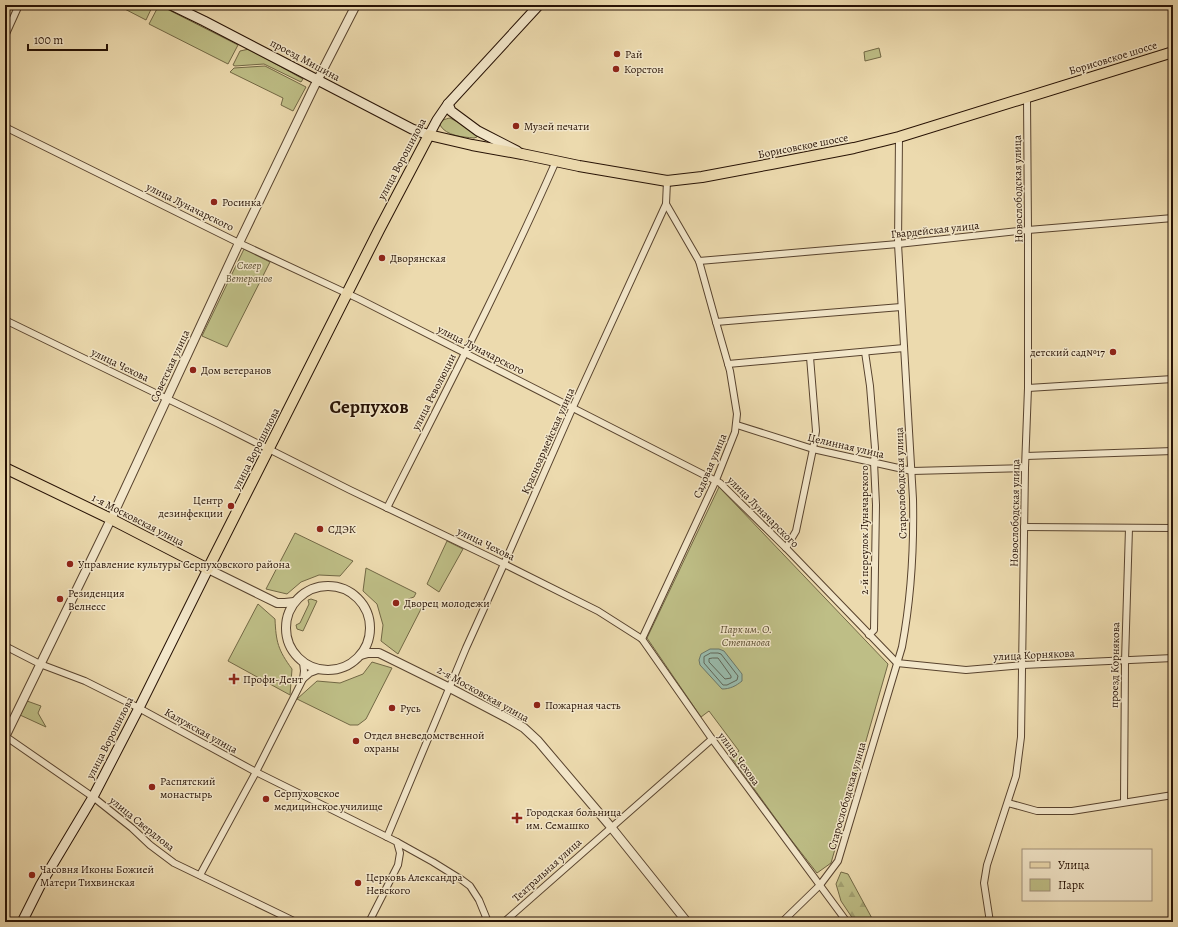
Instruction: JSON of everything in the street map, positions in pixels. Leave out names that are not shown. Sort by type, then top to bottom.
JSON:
[{"type":"main road","name":"проезд Мишина","points":[[172,5],[412,129],[429,135]]},
{"type":"main road","name":"улица Ворошилова","points":[[22,922],[41,884],[93,797],[347,294],[437,120],[448,104],[539,5]]},
{"type":"main road","name":"Борисовское шоссе","points":[[429,135],[598,170],[666,181],[702,177],[854,148],[899,137],[1173,52]]},
{"type":"main road","points":[[448,104],[455,114],[478,131],[522,154]]},
{"type":"main road","points":[[472,145],[479,139],[480,136],[478,131]]},
{"type":"main road","name":"1-я Московская улица","points":[[5,468],[111,519],[208,569]]},
{"type":"street","points":[[5,36],[19,5]]},
{"type":"street","name":"Советская улица","points":[[5,736],[111,519],[239,243],[317,80],[356,5]]},
{"type":"street","name":"Новослободская улица","points":[[990,922],[984,883],[987,865],[1016,776],[1021,737],[1025,468],[1028,388],[1027,98]]},
{"type":"street","name":"улица Луначарского","points":[[5,127],[239,243],[347,294],[716,480],[786,548],[896,663]]},
{"type":"street","name":"Старослободская улица","points":[[782,922],[820,885],[838,861],[902,647],[907,619],[914,532],[912,471],[898,244],[899,137]]},
{"type":"street","name":"улица Революции","points":[[387,508],[465,353],[556,161]]},
{"type":"street","points":[[666,181],[666,204]]},
{"type":"street","name":"Садовая улица","points":[[642,639],[716,480],[737,425],[737,414],[730,371],[699,261],[666,204]]},
{"type":"street","name":"Красноармейская улица","points":[[387,837],[448,687],[573,407],[666,204]]},
{"type":"street","name":"Гвардейская улица","points":[[699,261],[1173,218]]},
{"type":"street","points":[[716,322],[901,307]]},
{"type":"street","name":"улица Чехова","points":[[5,320],[167,400],[218,423],[269,450],[598,611],[642,639],[712,739],[847,922]]},
{"type":"street","points":[[728,364],[904,348]]},
{"type":"street","name":"2-й переулок Луначарского","points":[[865,352],[875,448],[874,462],[876,505],[874,630],[869,635]]},
{"type":"street","points":[[786,548],[796,532],[816,431],[810,357]]},
{"type":"street","points":[[1028,388],[1173,379]]},
{"type":"street","name":"Целинная улица","points":[[737,425],[813,449],[912,471],[1025,468]]},
{"type":"street","points":[[1026,456],[1173,450]]},
{"type":"street","points":[[1024,527],[1173,528]]},
{"type":"street","name":"проезд Корнякова","points":[[1124,802],[1125,661],[1129,528]]},
{"type":"street","name":"1-я Московская улица","points":[[208,569],[277,603]]},
{"type":"street","points":[[336,586],[348,590],[355,595],[363,603],[367,611],[371,630],[366,647],[361,655],[352,663],[329,671],[318,670],[303,662],[293,652],[287,642],[285,630],[287,616],[294,602],[308,590],[317,587],[336,586]]},
{"type":"street","points":[[277,603],[294,602]]},
{"type":"street","points":[[277,603],[287,616]]},
{"type":"street","points":[[369,638],[379,653]]},
{"type":"street","name":"Калужская улица","points":[[5,646],[40,664],[85,681],[139,708],[256,772],[396,842]]},
{"type":"street","points":[[361,655],[368,653],[379,653]]},
{"type":"street","name":"2-я Московская улица","points":[[379,653],[448,687],[524,728],[538,741],[611,827],[687,922]]},
{"type":"street","name":"улица Корнякова","points":[[896,663],[966,670],[1023,665],[1173,658]]},
{"type":"street","points":[[303,662],[303,679]]},
{"type":"street","points":[[200,875],[256,772],[303,679],[310,673],[318,670]]},
{"type":"street","name":"улица Свердлова","points":[[5,736],[93,797],[132,828],[150,845],[174,863],[296,922]]},
{"type":"street","name":"Театральная улица","points":[[504,922],[712,739]]},
{"type":"street","points":[[1008,803],[1037,811],[1072,811],[1173,795]]},
{"type":"street","points":[[369,922],[398,864],[400,854],[396,842]]},
{"type":"street","points":[[396,842],[433,862],[470,886],[479,900],[488,922]]},
{"type":"green space","points":[[117,5],[153,5],[146,20]]},
{"type":"green space","points":[[159,5],[238,45],[228,64],[149,24]]},
{"type":"green space","points":[[879,48],[881,57],[865,61],[864,52]]},
{"type":"green space","points":[[249,49],[303,79],[301,82],[264,64],[233,65],[240,51]]},
{"type":"green space","points":[[265,66],[306,87],[293,111],[281,105],[283,98],[230,72],[234,68]]},
{"type":"green space","points":[[450,118],[475,131],[477,133],[477,137],[460,136],[446,132],[440,125],[441,122]]},
{"type":"green space","name":"Сквер Ветеранов","points":[[244,249],[270,262],[227,347],[202,336]]},
{"type":"green space","name":"Парк им. О. Степанова","points":[[719,487],[888,664],[831,863],[817,873],[731,757],[739,751],[709,711],[701,717],[647,638]]},
{"type":"green space","points":[[295,533],[353,561],[340,576],[319,575],[301,582],[287,594],[266,589]]},
{"type":"green space","points":[[447,541],[463,549],[439,592],[427,584]]},
{"type":"green space","points":[[366,568],[416,593],[414,597],[408,599],[411,608],[417,606],[422,607],[398,654],[381,641],[383,625],[377,604],[363,591]]},
{"type":"green space","points":[[311,599],[317,601],[303,631],[297,629],[296,625],[300,623],[309,604],[308,600]]},
{"type":"green space","points":[[258,604],[275,619],[276,634],[279,646],[292,669],[290,695],[228,661]]},
{"type":"green space","points":[[372,662],[392,668],[366,719],[358,725],[350,725],[297,699],[317,681],[340,683],[363,674]]},
{"type":"green space","points":[[27,701],[41,706],[38,713],[46,727],[20,715]]},
{"type":"green space","points":[[841,872],[848,874],[874,922],[855,922],[841,901],[836,884]]},
{"type":"water","points":[[710,649],[719,649],[724,651],[742,674],[742,681],[733,687],[722,689],[700,665],[699,660],[701,654]]},
{"type":"place","name":"Рай","points":[[617,54]]},
{"type":"place","name":"Корстон","points":[[616,69]]},
{"type":"place","name":"Музей печати","points":[[516,126]]},
{"type":"place","name":"Росинка","points":[[214,202]]},
{"type":"place","name":"Дворянская","points":[[382,258]]},
{"type":"place","name":"детский сад№17","points":[[1113,352]]},
{"type":"place","name":"Дом ветеранов","points":[[193,370]]},
{"type":"place","name":"Центр дезинфекции","points":[[231,506]]},
{"type":"place","name":"СДЭК","points":[[320,529]]},
{"type":"place","name":"Управление культуры Серпуховского района","points":[[70,564]]},
{"type":"place","name":"Резиденция Велнесс","points":[[60,599]]},
{"type":"place","name":"Дворец молодежи","points":[[396,603]]},
{"type":"place","name":"Профи-Дент","points":[[234,679]]},
{"type":"place","name":"Пожарная часть","points":[[537,705]]},
{"type":"place","name":"Русь","points":[[392,708]]},
{"type":"place","name":"Отдел вневедомственной охраны","points":[[356,741]]},
{"type":"place","name":"Распятский монастырь","points":[[152,787]]},
{"type":"place","name":"Серпуховское медицинское училище","points":[[266,799]]},
{"type":"place","name":"Городская больница им. Семашко","points":[[517,818]]},
{"type":"place","name":"Часовня Иконы Божией Матери Тихвинская","points":[[32,875]]},
{"type":"place","name":"Церковь Александра Невского","points":[[358,883]]},
{"type":"district","name":"Серпухов","points":[[369,407]]}]
